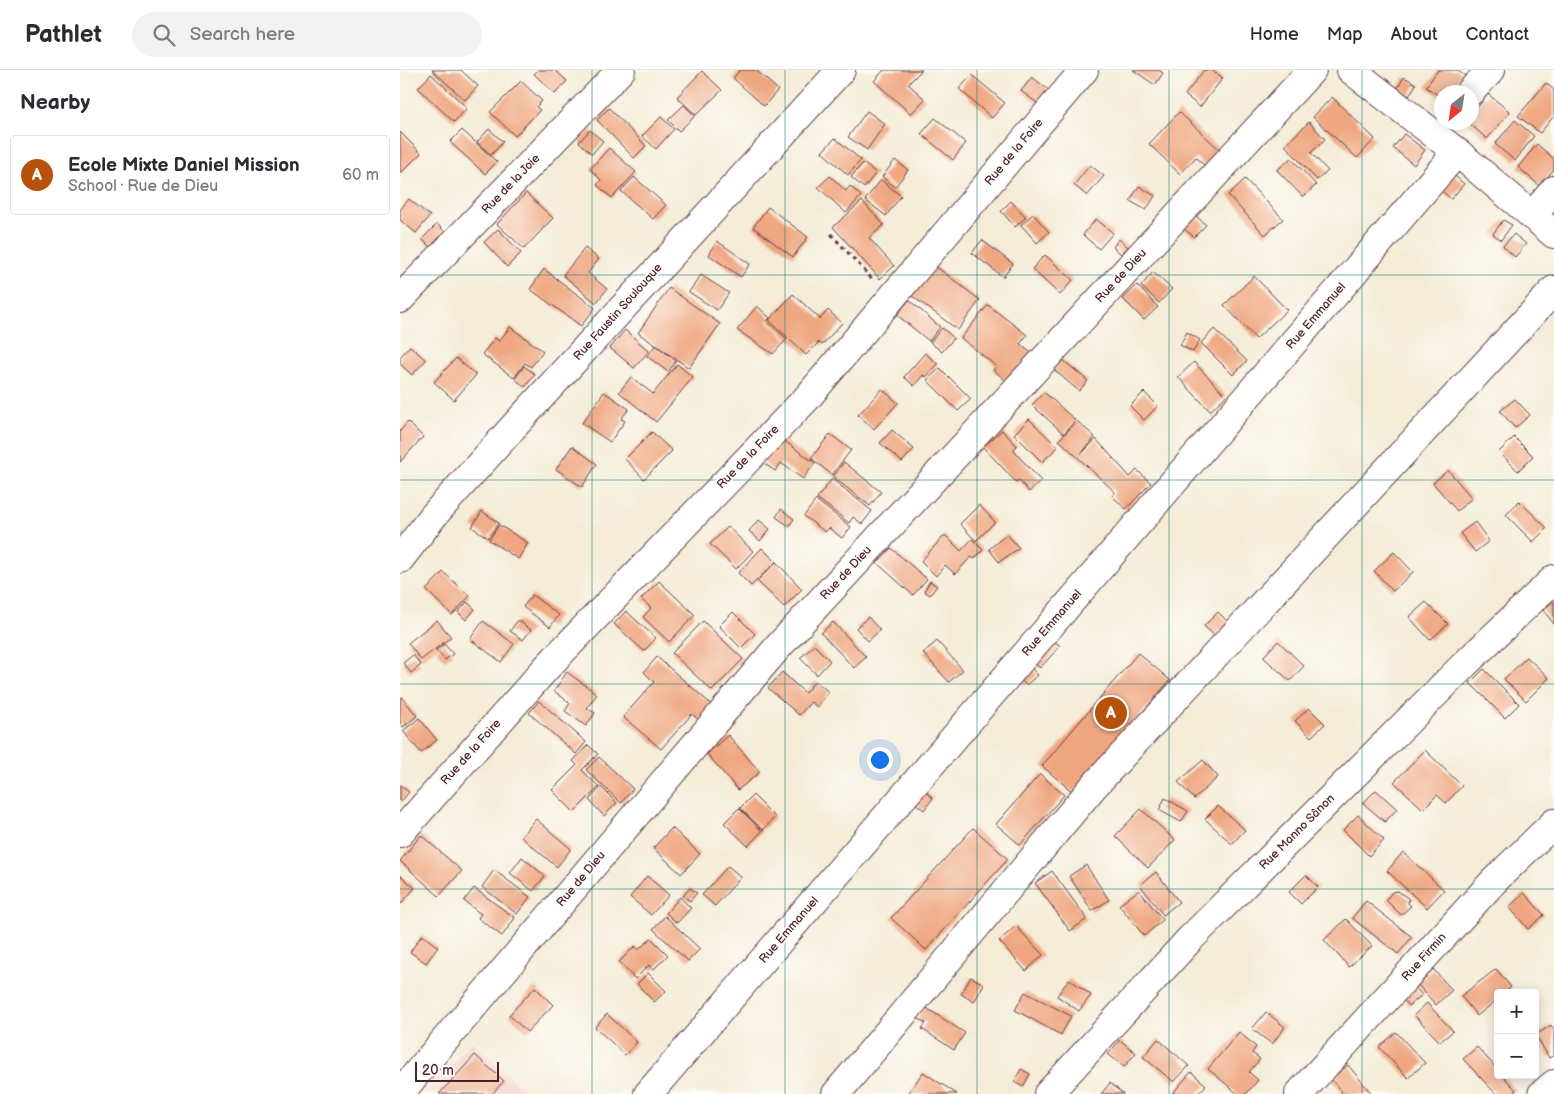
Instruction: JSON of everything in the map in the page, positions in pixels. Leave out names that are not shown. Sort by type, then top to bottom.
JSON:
[{"type":"street","name":"Rue de la Joie","points":[[400,299],[621,70]]},
{"type":"street","name":"Rue Faustin Soulouque","points":[[400,559],[434,515],[516,424],[760,156],[842,70]]},
{"type":"street","name":"Rue de la Foire","points":[[400,833],[548,666],[807,398],[1084,70]]},
{"type":"street","name":"Rue de Dieu","points":[[400,1093],[778,647],[1312,70]]},
{"type":"street","points":[[1351,70],[1434,126]]},
{"type":"street","points":[[1477,85],[1491,70]]},
{"type":"street","points":[[1439,130],[1457,152],[1554,234]]},
{"type":"street","name":"Rue Emmanuel","points":[[648,1094],[1457,152]]},
{"type":"street","points":[[1532,216],[1554,190]]},
{"type":"street","points":[[836,1094],[1093,787],[1554,290]]},
{"type":"street","name":"Rue Manno Sânon","points":[[1048,1094],[1190,939],[1465,664],[1554,579]]},
{"type":"street","name":"Rue Firmin","points":[[1299,1094],[1494,881],[1554,823]]},
{"type":"street","points":[[1542,1094],[1554,1084]]},
{"type":"path","points":[[831,234],[890,298]]},
{"type":"shaded area","points":[[472,1042],[527,1094],[424,1094]]},
{"type":"building","points":[[432,70],[461,70],[478,86],[465,100]]},
{"type":"building","points":[[538,70],[555,70],[567,81],[555,94],[534,74]]},
{"type":"building","points":[[740,70],[756,70],[778,90],[764,106],[733,78]]},
{"type":"building","points":[[884,70],[922,70],[908,84],[925,99],[911,114],[874,81]]},
{"type":"building","points":[[1133,70],[1159,70],[1163,73],[1155,85]]},
{"type":"building","points":[[1204,70],[1212,70],[1223,78],[1200,107],[1185,95]]},
{"type":"building","points":[[1438,70],[1457,70],[1465,76],[1458,85],[1434,85],[1434,92],[1426,87]]},
{"type":"building","points":[[702,71],[722,90],[696,115],[677,97]]},
{"type":"building","points":[[431,74],[467,108],[454,122],[418,88]]},
{"type":"building","points":[[972,75],[1005,103],[992,118],[959,89]]},
{"type":"building","points":[[1032,77],[1050,91],[1040,105],[1021,91]]},
{"type":"building","points":[[1404,77],[1416,84],[1409,96],[1397,89]]},
{"type":"building","points":[[521,81],[542,101],[536,107],[540,110],[515,136],[490,112]]},
{"type":"building","points":[[1546,83],[1554,90],[1554,116],[1540,133],[1518,116]]},
{"type":"building","points":[[1488,94],[1510,112],[1487,139],[1477,130],[1479,130],[1479,105]]},
{"type":"building","points":[[1332,97],[1375,139],[1357,158],[1313,117]]},
{"type":"building","points":[[684,105],[695,116],[679,131],[668,120]]},
{"type":"building","points":[[609,108],[646,146],[634,158],[597,120]]},
{"type":"building","points":[[867,111],[885,124],[867,150],[848,137]]},
{"type":"building","points":[[1179,112],[1220,150],[1205,166],[1196,157],[1180,174],[1149,144]]},
{"type":"building","points":[[661,117],[674,129],[656,149],[642,136]]},
{"type":"building","points":[[935,118],[966,143],[953,160],[921,134]]},
{"type":"building","points":[[1515,120],[1534,136],[1515,161],[1495,144]]},
{"type":"building","points":[[1309,122],[1325,139],[1311,153],[1328,171],[1317,180],[1285,145]]},
{"type":"building","points":[[489,129],[503,142],[491,155],[477,142]]},
{"type":"building","points":[[462,130],[497,162],[485,174],[450,142]]},
{"type":"building","points":[[590,130],[603,141],[592,154],[579,142]]},
{"type":"building","points":[[400,132],[421,153],[400,174]]},
{"type":"building","points":[[1404,134],[1425,150],[1414,165],[1393,148]]},
{"type":"building","points":[[835,138],[861,160],[848,175],[822,152]]},
{"type":"building","points":[[1537,144],[1554,159],[1554,169],[1540,186],[1518,167]]},
{"type":"building","points":[[609,148],[636,172],[612,198],[597,185],[601,180],[590,169]]},
{"type":"building","points":[[1291,158],[1316,185],[1303,197],[1277,170]]},
{"type":"building","points":[[895,160],[908,170],[895,187],[882,177]]},
{"type":"building","points":[[863,163],[876,173],[864,188],[851,177]]},
{"type":"building","points":[[1090,165],[1104,176],[1087,196],[1074,185]]},
{"type":"building","points":[[1447,169],[1464,184],[1451,199],[1434,184]]},
{"type":"building","points":[[830,176],[846,191],[850,186],[861,196],[846,213],[818,187]]},
{"type":"building","points":[[634,177],[666,205],[653,219],[621,191]]},
{"type":"building","points":[[1245,179],[1283,219],[1265,235],[1228,195]]},
{"type":"building","points":[[881,180],[901,196],[886,216],[865,200]]},
{"type":"building","points":[[1139,186],[1155,196],[1146,210],[1130,201]]},
{"type":"building","points":[[526,193],[553,218],[524,249],[497,224]]},
{"type":"building","points":[[409,199],[430,216],[416,233],[400,220],[400,210]]},
{"type":"building","points":[[862,201],[884,225],[869,238],[894,266],[880,279],[833,227]]},
{"type":"building","points":[[1011,201],[1026,217],[1015,227],[1001,211]]},
{"type":"building","points":[[768,207],[808,237],[793,257],[753,227]]},
{"type":"building","points":[[1033,214],[1049,232],[1037,243],[1021,225]]},
{"type":"building","points":[[1195,215],[1206,225],[1194,237],[1183,228]]},
{"type":"building","points":[[1096,219],[1113,233],[1099,249],[1083,235]]},
{"type":"building","points":[[1503,220],[1512,225],[1501,240],[1493,234]]},
{"type":"building","points":[[437,224],[445,232],[430,247],[422,239]]},
{"type":"building","points":[[498,229],[521,253],[507,267],[484,242]]},
{"type":"building","points":[[1514,234],[1526,244],[1515,257],[1503,246]]},
{"type":"building","points":[[1119,239],[1128,247],[1121,254],[1113,247]]},
{"type":"building","points":[[982,240],[1013,264],[1003,277],[972,253]]},
{"type":"building","points":[[717,241],[750,264],[741,277],[709,255]]},
{"type":"building","points":[[585,248],[599,259],[588,273],[607,289],[596,303],[563,275]]},
{"type":"building","points":[[1045,255],[1073,280],[1060,295],[1032,269]]},
{"type":"building","points":[[934,265],[980,300],[958,330],[911,295]]},
{"type":"building","points":[[544,269],[595,308],[581,326],[530,289]]},
{"type":"building","points":[[1153,272],[1172,289],[1159,303],[1141,286]]},
{"type":"building","points":[[701,275],[729,293],[717,310],[689,292]]},
{"type":"building","points":[[1254,276],[1287,310],[1256,339],[1224,305]]},
{"type":"building","points":[[1137,285],[1158,307],[1144,320],[1123,299]]},
{"type":"building","points":[[669,288],[720,324],[689,368],[638,333]]},
{"type":"building","points":[[793,294],[820,319],[828,310],[842,323],[822,345],[819,342],[806,355],[769,320]]},
{"type":"building","points":[[909,300],[940,327],[929,341],[897,315]]},
{"type":"building","points":[[988,305],[1027,335],[1020,344],[1031,353],[1008,382],[993,370],[996,366],[961,338]]},
{"type":"building","points":[[757,306],[770,318],[767,321],[787,339],[773,354],[737,330]]},
{"type":"building","points":[[510,327],[543,351],[531,367],[525,363],[514,378],[482,354],[495,338],[499,341]]},
{"type":"building","points":[[942,328],[954,338],[942,352],[930,342]]},
{"type":"building","points":[[1214,329],[1247,361],[1233,375],[1201,343]]},
{"type":"building","points":[[625,330],[649,351],[634,368],[610,348]]},
{"type":"building","points":[[1187,332],[1200,340],[1193,352],[1180,345]]},
{"type":"building","points":[[656,345],[676,361],[668,372],[647,356]]},
{"type":"building","points":[[410,346],[426,360],[412,375],[400,364],[400,357]]},
{"type":"building","points":[[925,353],[938,364],[926,377],[923,375],[914,386],[904,377]]},
{"type":"building","points":[[456,358],[476,375],[454,400],[434,382]]},
{"type":"building","points":[[1062,359],[1088,381],[1079,391],[1053,369]]},
{"type":"building","points":[[1194,362],[1226,396],[1210,411],[1178,377]]},
{"type":"building","points":[[677,364],[693,377],[656,422],[619,392],[631,377],[653,394]]},
{"type":"building","points":[[524,366],[535,374],[525,387],[515,379]]},
{"type":"building","points":[[940,368],[971,399],[958,411],[927,380]]},
{"type":"building","points":[[882,389],[898,403],[874,429],[858,415]]},
{"type":"building","points":[[604,392],[629,409],[621,419],[625,421],[610,442],[582,423]]},
{"type":"building","points":[[1044,392],[1075,420],[1064,434],[1032,405]]},
{"type":"building","points":[[1144,392],[1158,406],[1144,420],[1130,406]]},
{"type":"building","points":[[1515,399],[1530,415],[1515,428],[1500,411]]},
{"type":"building","points":[[1029,419],[1058,447],[1042,462],[1014,434]]},
{"type":"building","points":[[1077,421],[1095,437],[1081,454],[1096,439],[1130,477],[1137,470],[1151,483],[1126,509],[1112,496],[1115,492],[1059,440]]},
{"type":"building","points":[[408,422],[423,437],[400,462],[400,431]]},
{"type":"building","points":[[892,430],[914,449],[902,462],[880,443]]},
{"type":"building","points":[[1002,430],[1017,446],[1013,450],[1041,481],[1029,492],[1019,480],[1016,482],[983,447]]},
{"type":"building","points":[[652,432],[672,451],[644,479],[625,459]]},
{"type":"building","points":[[830,434],[851,450],[832,475],[811,458]]},
{"type":"building","points":[[779,437],[815,463],[803,479],[781,463],[775,471],[762,462]]},
{"type":"building","points":[[1514,437],[1533,456],[1518,471],[1499,452]]},
{"type":"building","points":[[572,446],[597,464],[582,487],[556,469]]},
{"type":"building","points":[[844,462],[881,492],[870,506],[833,477]]},
{"type":"building","points":[[1448,470],[1472,498],[1457,511],[1433,483]]},
{"type":"building","points":[[832,479],[872,511],[862,524],[853,517],[849,523],[817,498]]},
{"type":"building","points":[[816,500],[851,527],[842,538],[829,528],[825,532],[804,516]]},
{"type":"building","points":[[1519,501],[1547,528],[1533,542],[1506,515]]},
{"type":"building","points":[[979,505],[995,522],[976,541],[960,524]]},
{"type":"building","points":[[781,509],[794,519],[789,526],[776,517]]},
{"type":"building","points":[[482,511],[499,523],[488,538],[472,527]]},
{"type":"building","points":[[759,520],[770,529],[760,541],[749,531]]},
{"type":"building","points":[[1475,522],[1489,541],[1475,552],[1460,533]]},
{"type":"building","points":[[499,525],[528,543],[518,559],[489,540]]},
{"type":"building","points":[[728,527],[753,551],[736,569],[710,544]]},
{"type":"building","points":[[1007,534],[1019,548],[999,562],[989,549]]},
{"type":"building","points":[[945,535],[961,551],[972,539],[983,550],[974,559],[971,557],[955,574],[945,565],[936,576],[921,561]]},
{"type":"building","points":[[762,548],[776,562],[751,586],[738,573]]},
{"type":"building","points":[[891,548],[927,579],[913,595],[877,563]]},
{"type":"building","points":[[1394,552],[1413,572],[1393,591],[1374,571]]},
{"type":"building","points":[[776,562],[802,589],[784,607],[757,581]]},
{"type":"building","points":[[443,572],[470,596],[452,615],[426,590]]},
{"type":"building","points":[[659,581],[695,615],[669,642],[643,617],[651,608],[641,599]]},
{"type":"building","points":[[930,581],[937,586],[930,595],[924,591]]},
{"type":"building","points":[[532,595],[559,615],[550,627],[523,607]]},
{"type":"building","points":[[1554,601],[1554,624],[1543,610]]},
{"type":"building","points":[[467,602],[475,609],[466,620],[458,612]]},
{"type":"building","points":[[1426,602],[1448,624],[1430,640],[1409,617]]},
{"type":"building","points":[[626,611],[656,638],[644,651],[614,624]]},
{"type":"building","points":[[733,612],[755,634],[741,648],[719,626]]},
{"type":"building","points":[[1218,612],[1230,624],[1216,637],[1204,626]]},
{"type":"building","points":[[868,617],[880,630],[868,641],[856,628]]},
{"type":"building","points":[[437,620],[451,637],[421,660],[408,643]]},
{"type":"building","points":[[518,620],[531,630],[523,640],[510,631]]},
{"type":"building","points":[[483,621],[514,644],[501,662],[470,639]]},
{"type":"building","points":[[703,621],[743,659],[712,691],[672,653]]},
{"type":"building","points":[[833,622],[866,657],[854,668],[821,633]]},
{"type":"building","points":[[1047,634],[1060,646],[1040,668],[1027,657]]},
{"type":"building","points":[[937,641],[963,670],[949,682],[923,653]]},
{"type":"building","points":[[1278,641],[1304,666],[1290,681],[1263,657]]},
{"type":"building","points":[[444,644],[453,654],[445,660],[436,650]]},
{"type":"building","points":[[814,645],[830,661],[817,675],[800,658]]},
{"type":"building","points":[[1138,653],[1170,680],[1074,793],[1042,766]]},
{"type":"building","points":[[413,655],[421,665],[411,673],[403,663]]},
{"type":"building","points":[[657,657],[712,705],[699,720],[692,714],[661,749],[623,717],[654,682],[644,672]]},
{"type":"building","points":[[1527,657],[1549,678],[1526,701],[1504,679]]},
{"type":"building","points":[[1028,665],[1038,675],[1026,685],[1017,676]]},
{"type":"building","points":[[1484,669],[1519,704],[1505,718],[1470,683]]},
{"type":"building","points":[[567,672],[597,694],[587,708],[595,713],[586,726],[565,711],[570,703],[554,691]]},
{"type":"building","points":[[782,672],[805,693],[815,681],[829,692],[817,707],[811,702],[799,715],[768,688]]},
{"type":"building","points":[[402,697],[417,716],[403,727],[400,723],[400,699]]},
{"type":"building","points":[[539,701],[586,742],[576,754],[529,713]]},
{"type":"building","points":[[1309,708],[1325,724],[1311,737],[1295,721]]},
{"type":"building","points":[[419,718],[437,740],[421,753],[403,731]]},
{"type":"building","points":[[728,735],[760,772],[738,790],[707,754]]},
{"type":"building","points":[[588,745],[598,754],[582,770],[599,787],[574,812],[552,790],[577,765],[573,761]]},
{"type":"building","points":[[1425,750],[1462,786],[1446,803],[1437,795],[1423,809],[1394,782]]},
{"type":"building","points":[[599,757],[633,789],[621,803],[586,770]]},
{"type":"building","points":[[1203,760],[1218,777],[1194,799],[1178,782]]},
{"type":"building","points":[[1040,774],[1064,795],[1020,845],[996,824]]},
{"type":"building","points":[[400,785],[409,792],[401,802],[400,801]]},
{"type":"building","points":[[919,786],[933,798],[924,810],[909,798]]},
{"type":"building","points":[[601,787],[617,803],[604,816],[589,800]]},
{"type":"building","points":[[1376,790],[1397,809],[1385,822],[1363,803]]},
{"type":"building","points":[[753,795],[775,817],[763,830],[740,808]]},
{"type":"building","points":[[1165,798],[1188,811],[1181,822],[1159,810]]},
{"type":"building","points":[[1218,806],[1245,830],[1232,844],[1205,819]]},
{"type":"building","points":[[739,808],[762,831],[748,846],[724,823]]},
{"type":"building","points":[[1141,809],[1175,840],[1148,868],[1115,836]]},
{"type":"building","points":[[1358,815],[1384,840],[1369,856],[1343,830]]},
{"type":"building","points":[[536,819],[571,849],[557,867],[521,837]]},
{"type":"building","points":[[672,828],[700,854],[681,874],[653,848]]},
{"type":"building","points":[[973,828],[1008,859],[926,950],[891,918]]},
{"type":"building","points":[[421,835],[462,871],[439,896],[400,861]]},
{"type":"building","points":[[1403,852],[1444,890],[1427,908],[1387,871]]},
{"type":"building","points":[[522,857],[545,876],[533,891],[510,873]]},
{"type":"building","points":[[1086,865],[1109,900],[1092,911],[1069,876]]},
{"type":"building","points":[[728,866],[741,877],[715,906],[702,895]]},
{"type":"building","points":[[494,870],[530,897],[517,914],[482,887]]},
{"type":"building","points":[[1052,871],[1087,919],[1070,931],[1035,883]]},
{"type":"building","points":[[1156,872],[1179,902],[1163,915],[1140,885]]},
{"type":"building","points":[[400,875],[415,888],[401,904],[400,903]]},
{"type":"building","points":[[1306,875],[1318,887],[1301,904],[1289,892]]},
{"type":"building","points":[[647,876],[669,895],[651,915],[630,897]]},
{"type":"building","points":[[474,888],[515,918],[502,936],[478,918],[481,914],[464,901]]},
{"type":"building","points":[[690,888],[697,893],[690,901],[683,896]]},
{"type":"building","points":[[1139,890],[1163,920],[1144,936],[1119,905]]},
{"type":"building","points":[[1398,891],[1409,899],[1408,903],[1411,906],[1401,915],[1386,900],[1392,892]]},
{"type":"building","points":[[1524,893],[1544,915],[1528,929],[1509,907]]},
{"type":"building","points":[[680,897],[691,908],[677,923],[666,913]]},
{"type":"building","points":[[1366,901],[1412,937],[1398,954],[1352,918]]},
{"type":"building","points":[[665,916],[700,949],[688,961],[653,929]]},
{"type":"building","points":[[1346,919],[1372,946],[1349,967],[1324,940]]},
{"type":"building","points":[[1016,926],[1043,955],[1026,971],[999,941]]},
{"type":"building","points":[[422,935],[438,947],[426,963],[410,952]]},
{"type":"building","points":[[651,938],[668,955],[653,970],[649,965],[635,979],[619,962],[635,946],[638,950]]},
{"type":"building","points":[[1433,969],[1452,990],[1436,1005],[1416,983]]},
{"type":"building","points":[[1496,969],[1511,987],[1509,989],[1494,989],[1494,1002],[1477,1016],[1461,996]]},
{"type":"building","points":[[648,973],[666,991],[654,1002],[637,984]]},
{"type":"building","points":[[971,977],[984,984],[974,1002],[961,994]]},
{"type":"building","points":[[1069,979],[1091,995],[1079,1011],[1057,996]]},
{"type":"building","points":[[1410,982],[1422,995],[1409,1006],[1398,993]]},
{"type":"building","points":[[535,987],[553,1005],[527,1032],[509,1015]]},
{"type":"building","points":[[1025,992],[1071,1016],[1061,1035],[1015,1010]]},
{"type":"building","points":[[1427,1003],[1453,1031],[1440,1042],[1414,1015]]},
{"type":"building","points":[[925,1007],[965,1033],[954,1050],[922,1029],[926,1023],[917,1018]]},
{"type":"building","points":[[1266,1012],[1285,1027],[1272,1044],[1252,1029]]},
{"type":"building","points":[[607,1014],[637,1042],[625,1055],[595,1027]]},
{"type":"building","points":[[1551,1025],[1554,1030],[1554,1055],[1549,1058],[1539,1040],[1539,1033]]},
{"type":"building","points":[[1239,1032],[1256,1047],[1252,1053],[1260,1059],[1249,1072],[1258,1080],[1246,1094],[1238,1094],[1208,1069]]},
{"type":"building","points":[[1396,1032],[1425,1063],[1408,1078],[1379,1047]]},
{"type":"building","points":[[1158,1039],[1189,1066],[1174,1082],[1143,1057]]},
{"type":"building","points":[[1120,1040],[1136,1053],[1124,1067],[1108,1054]]},
{"type":"building","points":[[1477,1047],[1494,1066],[1494,1079],[1506,1079],[1516,1090],[1512,1094],[1496,1094],[1463,1059]]},
{"type":"building","points":[[475,1055],[504,1081],[492,1094],[439,1094]]},
{"type":"building","points":[[1348,1065],[1372,1094],[1343,1094],[1331,1079]]},
{"type":"building","points":[[1021,1069],[1030,1074],[1023,1087],[1014,1082]]},
{"type":"building","points":[[923,1072],[957,1094],[908,1094]]},
{"type":"building","points":[[1191,1072],[1206,1085],[1198,1094],[1172,1094]]},
{"type":"building","points":[[1110,1083],[1123,1094],[1101,1094]]},
{"type":"place","name":"Ecole Mixte Daniel Mission","points":[[1111,713]]}]
